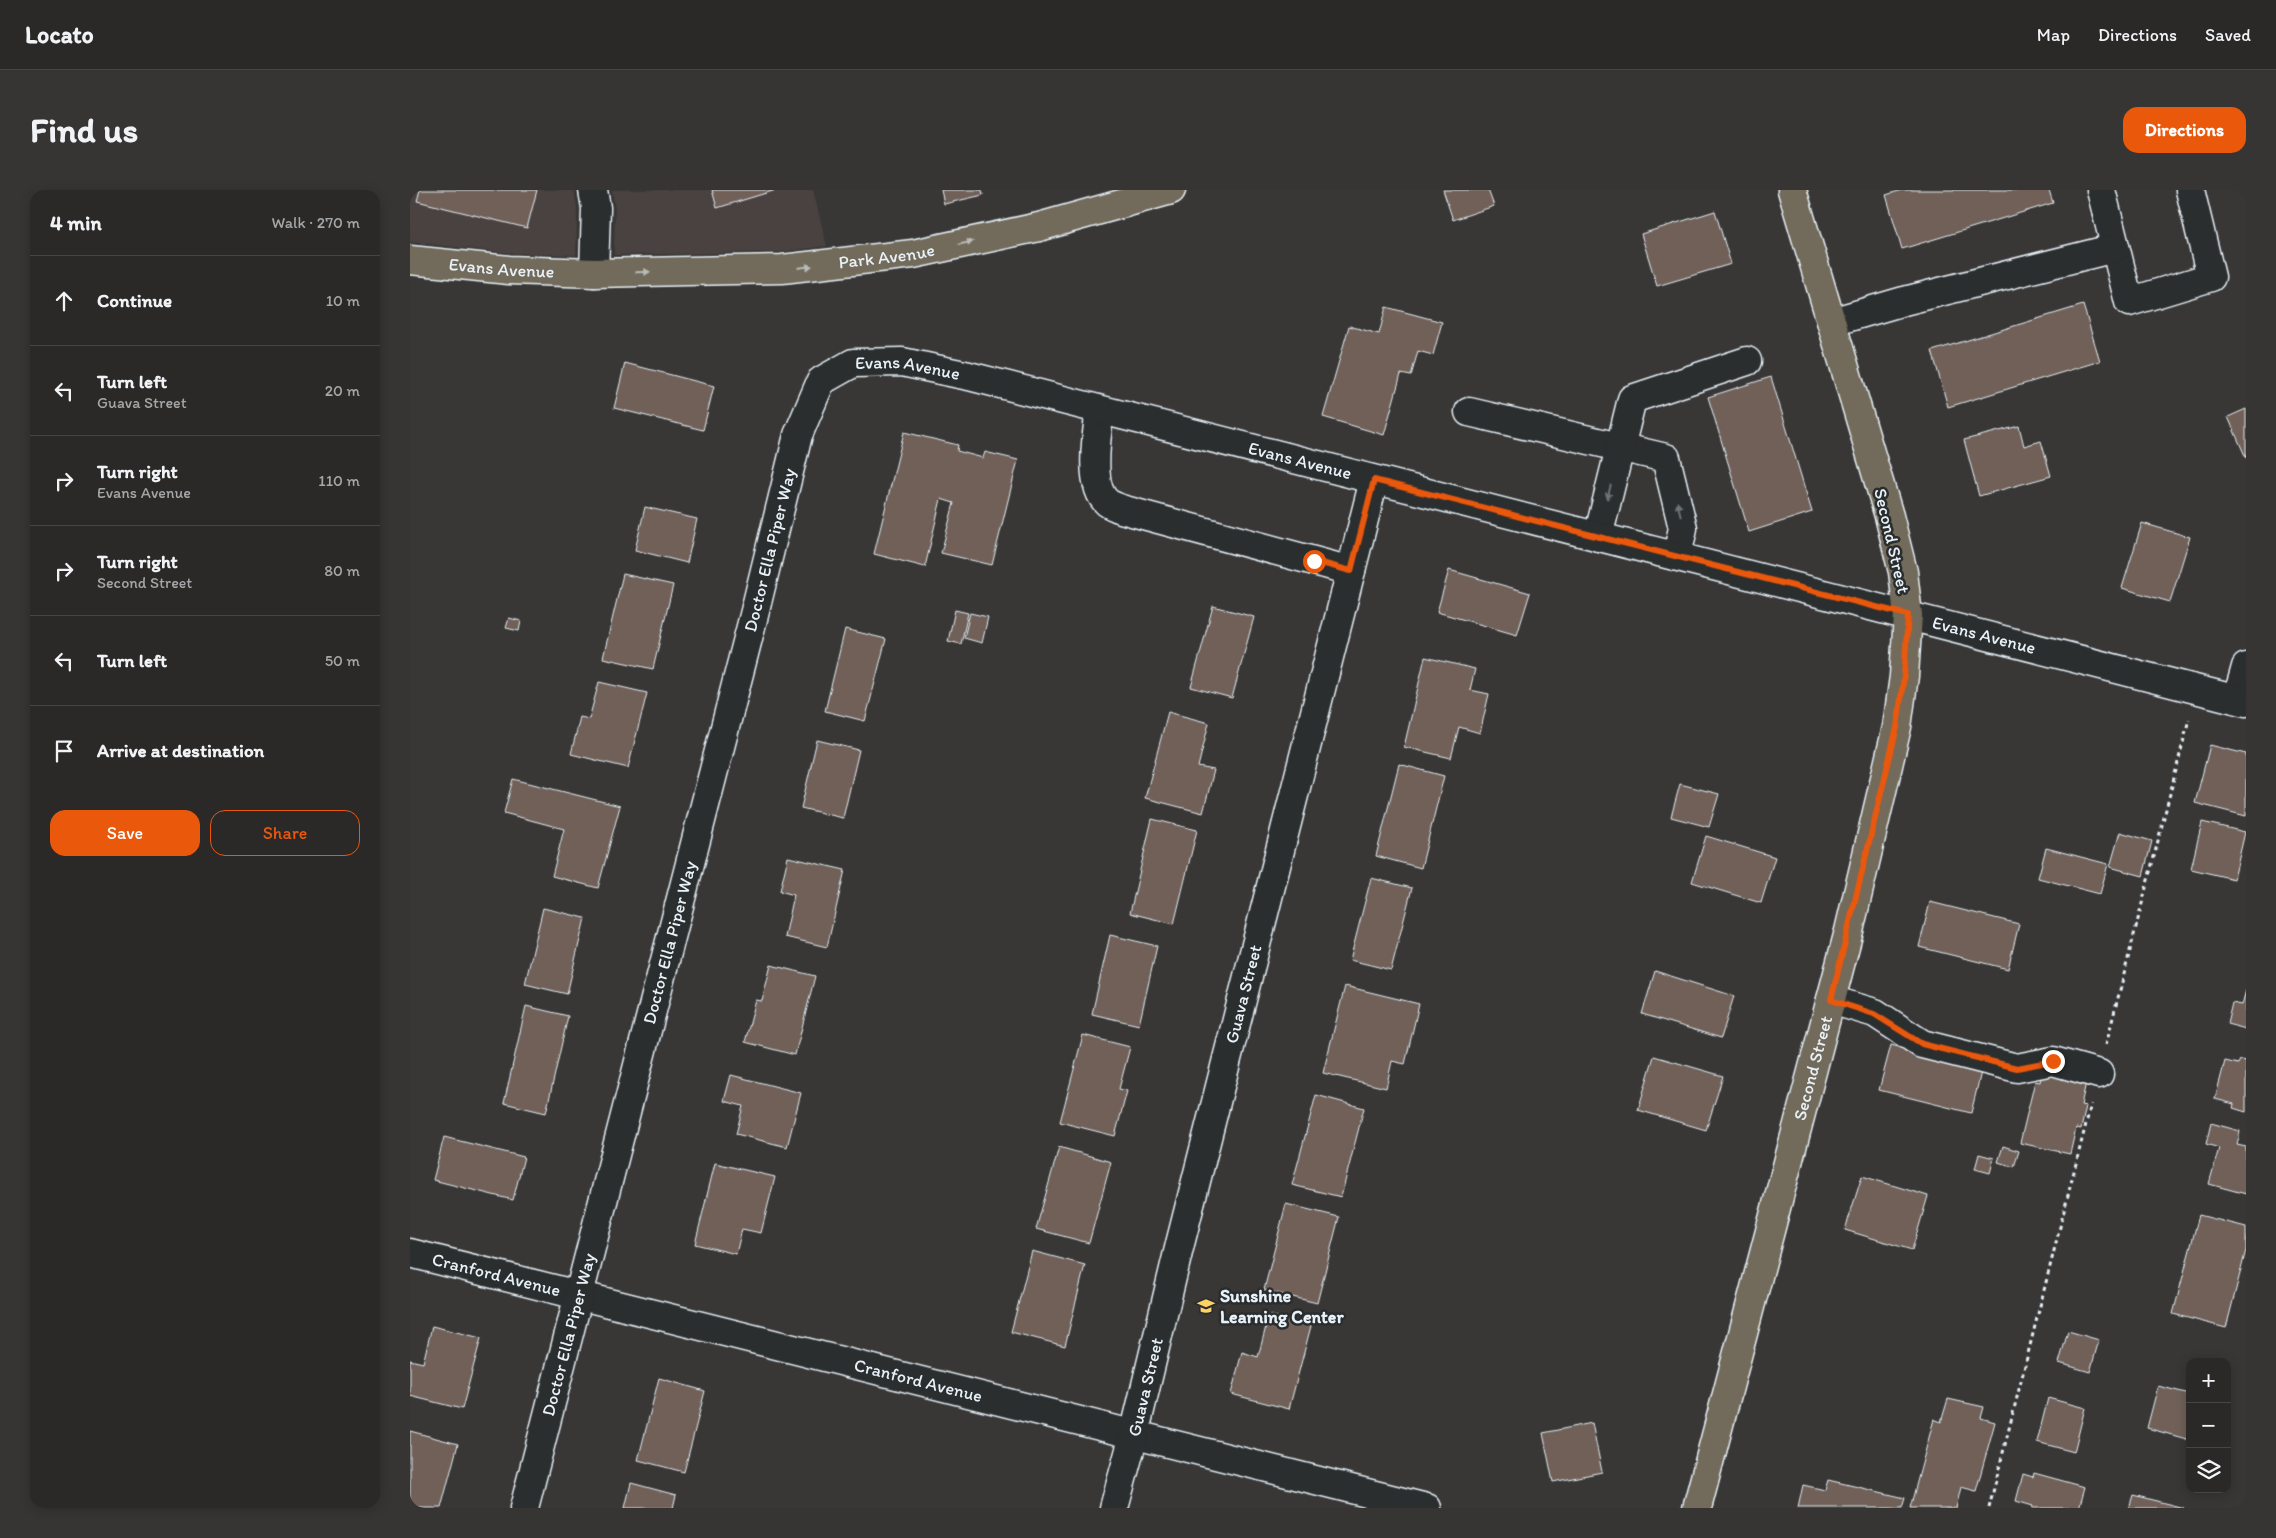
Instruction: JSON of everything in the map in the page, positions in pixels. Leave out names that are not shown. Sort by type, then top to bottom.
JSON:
[{"type":"main road","name":"Second Street","points":[[1697,1508],[1831,1000],[1897,727],[1904,676],[1908,615],[1902,572],[1889,516],[1792,190]]},
{"type":"main road","name":"Park Avenue","points":[[594,273],[782,270],[913,254],[1039,227],[1156,192]]},
{"type":"main road","name":"Evans Avenue","points":[[410,260],[509,270],[594,273]]},
{"type":"street","points":[[593,190],[596,208],[594,273]]},
{"type":"street","points":[[2101,190],[2129,302],[2211,277],[2190,190]]},
{"type":"street","points":[[1832,322],[1904,301],[2115,248]]},
{"type":"street","points":[[1598,537],[1632,399],[1747,361]]},
{"type":"street","name":"Evans Avenue","points":[[821,381],[853,363],[902,362],[970,376],[2242,700]]},
{"type":"street","name":"Doctor Ella Piper Way","points":[[524,1508],[755,612],[798,435],[821,381]]},
{"type":"street","points":[[1100,410],[1096,456],[1097,480],[1100,493],[1107,502],[1121,509],[1351,571]]},
{"type":"street","points":[[1470,412],[1666,458],[1683,528],[1677,556]]},
{"type":"street","name":"Guava Street","points":[[1114,1508],[1374,480]]},
{"type":"street","points":[[2242,700],[2246,667]]},
{"type":"street","points":[[1831,1000],[1874,1014],[1922,1044],[2017,1068],[2053,1061],[2099,1074]]},
{"type":"street","name":"Cranford Avenue","points":[[410,1253],[1427,1508]]},
{"type":"shaded area","points":[[410,190],[574,190],[577,208],[576,255],[509,253],[410,242]]},
{"type":"shaded area","points":[[612,190],[813,190],[827,246],[780,252],[614,255],[615,209]]},
{"type":"building","points":[[420,190],[537,190],[527,228],[417,201]]},
{"type":"building","points":[[712,190],[776,190],[717,208]]},
{"type":"building","points":[[941,190],[982,190],[983,195],[944,204]]},
{"type":"building","points":[[1443,190],[1488,190],[1494,206],[1453,220]]},
{"type":"building","points":[[1902,190],[2049,190],[2053,203],[1902,249],[1886,195]]},
{"type":"building","points":[[1715,211],[1731,264],[1657,286],[1641,234]]},
{"type":"building","points":[[2083,305],[2100,361],[1948,407],[1932,351]]},
{"type":"building","points":[[1386,307],[1442,322],[1433,355],[1418,351],[1411,376],[1401,374],[1384,435],[1323,417],[1349,326],[1379,334]]},
{"type":"building","points":[[625,363],[714,386],[703,430],[614,408]]},
{"type":"building","points":[[1771,377],[1812,512],[1749,532],[1708,397]]},
{"type":"building","points":[[2246,409],[2246,458],[2228,417]]},
{"type":"building","points":[[2019,426],[2024,446],[2041,441],[2051,476],[1979,496],[1964,440]]},
{"type":"building","points":[[904,432],[958,445],[957,451],[983,458],[985,452],[1018,460],[992,565],[941,553],[954,503],[941,499],[925,567],[874,554]]},
{"type":"building","points":[[645,507],[697,519],[687,563],[635,550]]},
{"type":"building","points":[[2142,523],[2190,537],[2170,602],[2122,588]]},
{"type":"building","points":[[1449,570],[1530,593],[1517,635],[1437,612]]},
{"type":"building","points":[[623,574],[673,585],[653,669],[603,658]]},
{"type":"building","points":[[1213,606],[1254,617],[1232,698],[1191,687]]},
{"type":"building","points":[[955,610],[968,613],[961,644],[948,641]]},
{"type":"building","points":[[970,613],[988,617],[982,643],[964,638]]},
{"type":"building","points":[[509,618],[521,621],[519,631],[506,628]]},
{"type":"building","points":[[845,629],[886,639],[865,721],[825,711]]},
{"type":"building","points":[[1425,657],[1475,669],[1470,690],[1489,694],[1480,733],[1459,727],[1451,758],[1404,747]]},
{"type":"building","points":[[599,682],[647,693],[628,768],[571,754],[580,717],[589,719]]},
{"type":"building","points":[[1168,712],[1209,723],[1198,767],[1214,770],[1203,813],[1145,798]]},
{"type":"building","points":[[817,740],[859,750],[843,818],[801,808]]},
{"type":"building","points":[[2210,745],[2246,754],[2246,816],[2195,803]]},
{"type":"building","points":[[1399,764],[1444,776],[1421,868],[1376,856]]},
{"type":"building","points":[[513,779],[620,806],[598,888],[552,876],[564,829],[504,813]]},
{"type":"building","points":[[1680,784],[1719,794],[1709,827],[1671,817]]},
{"type":"building","points":[[1152,819],[1197,830],[1174,924],[1130,913]]},
{"type":"building","points":[[2202,822],[2245,832],[2234,879],[2191,869]]},
{"type":"building","points":[[2120,832],[2152,841],[2143,876],[2110,867]]},
{"type":"building","points":[[1706,836],[1775,857],[1761,903],[1692,882]]},
{"type":"building","points":[[2046,848],[2108,864],[2100,894],[2038,878]]},
{"type":"building","points":[[788,857],[845,870],[827,947],[785,937],[794,895],[780,891]]},
{"type":"building","points":[[1371,878],[1412,888],[1391,970],[1350,960]]},
{"type":"building","points":[[1930,902],[2019,924],[2008,969],[1919,947]]},
{"type":"building","points":[[543,908],[585,918],[567,994],[525,984]]},
{"type":"building","points":[[1110,935],[1157,946],[1139,1025],[1092,1014]]},
{"type":"building","points":[[771,965],[815,976],[795,1055],[745,1042],[756,1000],[762,1001]]},
{"type":"building","points":[[1655,971],[1734,996],[1721,1038],[1642,1014]]},
{"type":"building","points":[[1345,986],[1419,1004],[1405,1064],[1392,1061],[1386,1088],[1323,1073]]},
{"type":"building","points":[[2246,990],[2246,1029],[2227,1024],[2232,1003],[2242,1005]]},
{"type":"building","points":[[526,1006],[568,1016],[546,1113],[504,1103]]},
{"type":"building","points":[[1083,1035],[1130,1047],[1119,1089],[1127,1091],[1115,1136],[1060,1122]]},
{"type":"building","points":[[1891,1045],[1982,1068],[1971,1113],[1879,1090]]},
{"type":"building","points":[[1654,1056],[1723,1076],[1706,1130],[1638,1110]]},
{"type":"building","points":[[2240,1060],[2246,1061],[2246,1112],[2233,1108],[2234,1104],[2215,1099],[2225,1061],[2238,1064]]},
{"type":"building","points":[[2043,1068],[2087,1078],[2081,1105],[2086,1106],[2081,1129],[2076,1128],[2070,1154],[2020,1143],[2035,1081],[2040,1082]]},
{"type":"building","points":[[731,1075],[801,1093],[787,1147],[736,1134],[743,1106],[724,1101]]},
{"type":"building","points":[[1316,1095],[1364,1108],[1341,1197],[1292,1185]]},
{"type":"building","points":[[2211,1123],[2240,1131],[2237,1145],[2246,1147],[2246,1194],[2209,1184],[2219,1148],[2206,1144]]},
{"type":"building","points":[[444,1137],[524,1157],[513,1200],[433,1180]]},
{"type":"building","points":[[2003,1146],[2019,1151],[2014,1167],[1998,1162]]},
{"type":"building","points":[[1059,1147],[1111,1162],[1089,1243],[1036,1229]]},
{"type":"building","points":[[1979,1154],[1994,1158],[1990,1173],[1975,1169]]},
{"type":"building","points":[[715,1163],[775,1177],[761,1233],[742,1229],[736,1254],[695,1244]]},
{"type":"building","points":[[1862,1176],[1928,1196],[1912,1250],[1845,1230]]},
{"type":"building","points":[[1286,1204],[1339,1217],[1317,1303],[1264,1290]]},
{"type":"building","points":[[2199,1215],[2246,1227],[2246,1250],[2226,1328],[2173,1314]]},
{"type":"building","points":[[1032,1251],[1085,1265],[1065,1346],[1011,1332]]},
{"type":"building","points":[[1269,1315],[1311,1326],[1289,1409],[1231,1394],[1242,1352],[1258,1357]]},
{"type":"building","points":[[432,1326],[481,1338],[462,1409],[410,1396],[410,1360],[423,1363]]},
{"type":"building","points":[[2068,1331],[2099,1340],[2090,1372],[2059,1363]]},
{"type":"building","points":[[659,1378],[705,1391],[684,1472],[638,1460]]},
{"type":"building","points":[[2158,1386],[2186,1393],[2186,1439],[2147,1428]]},
{"type":"building","points":[[2048,1398],[2085,1408],[2074,1452],[2037,1442]]},
{"type":"building","points":[[1948,1399],[1984,1407],[1981,1418],[1995,1422],[1976,1491],[1961,1487],[1956,1508],[1910,1508],[1934,1419],[1941,1422]]},
{"type":"building","points":[[1592,1423],[1602,1472],[1553,1482],[1543,1433]]},
{"type":"building","points":[[410,1431],[458,1444],[441,1508],[410,1508]]},
{"type":"building","points":[[2034,1473],[2085,1487],[2079,1508],[2032,1508],[2033,1506],[2016,1501],[2023,1474],[2033,1477]]},
{"type":"building","points":[[1828,1480],[1905,1498],[1902,1508],[1798,1508],[1803,1485],[1825,1490]]},
{"type":"building","points":[[631,1483],[676,1495],[673,1508],[625,1508]]},
{"type":"building","points":[[2133,1495],[2184,1508],[2129,1508]]},
{"type":"place","name":"Sunshine Learning Center","points":[[1206,1306]]},
{"type":"route","points":[[1314,561],[1351,571],[1374,480],[1908,615],[1904,676],[1897,727],[1831,1000],[1874,1014],[1922,1044],[2017,1068],[2053,1061]]}]
